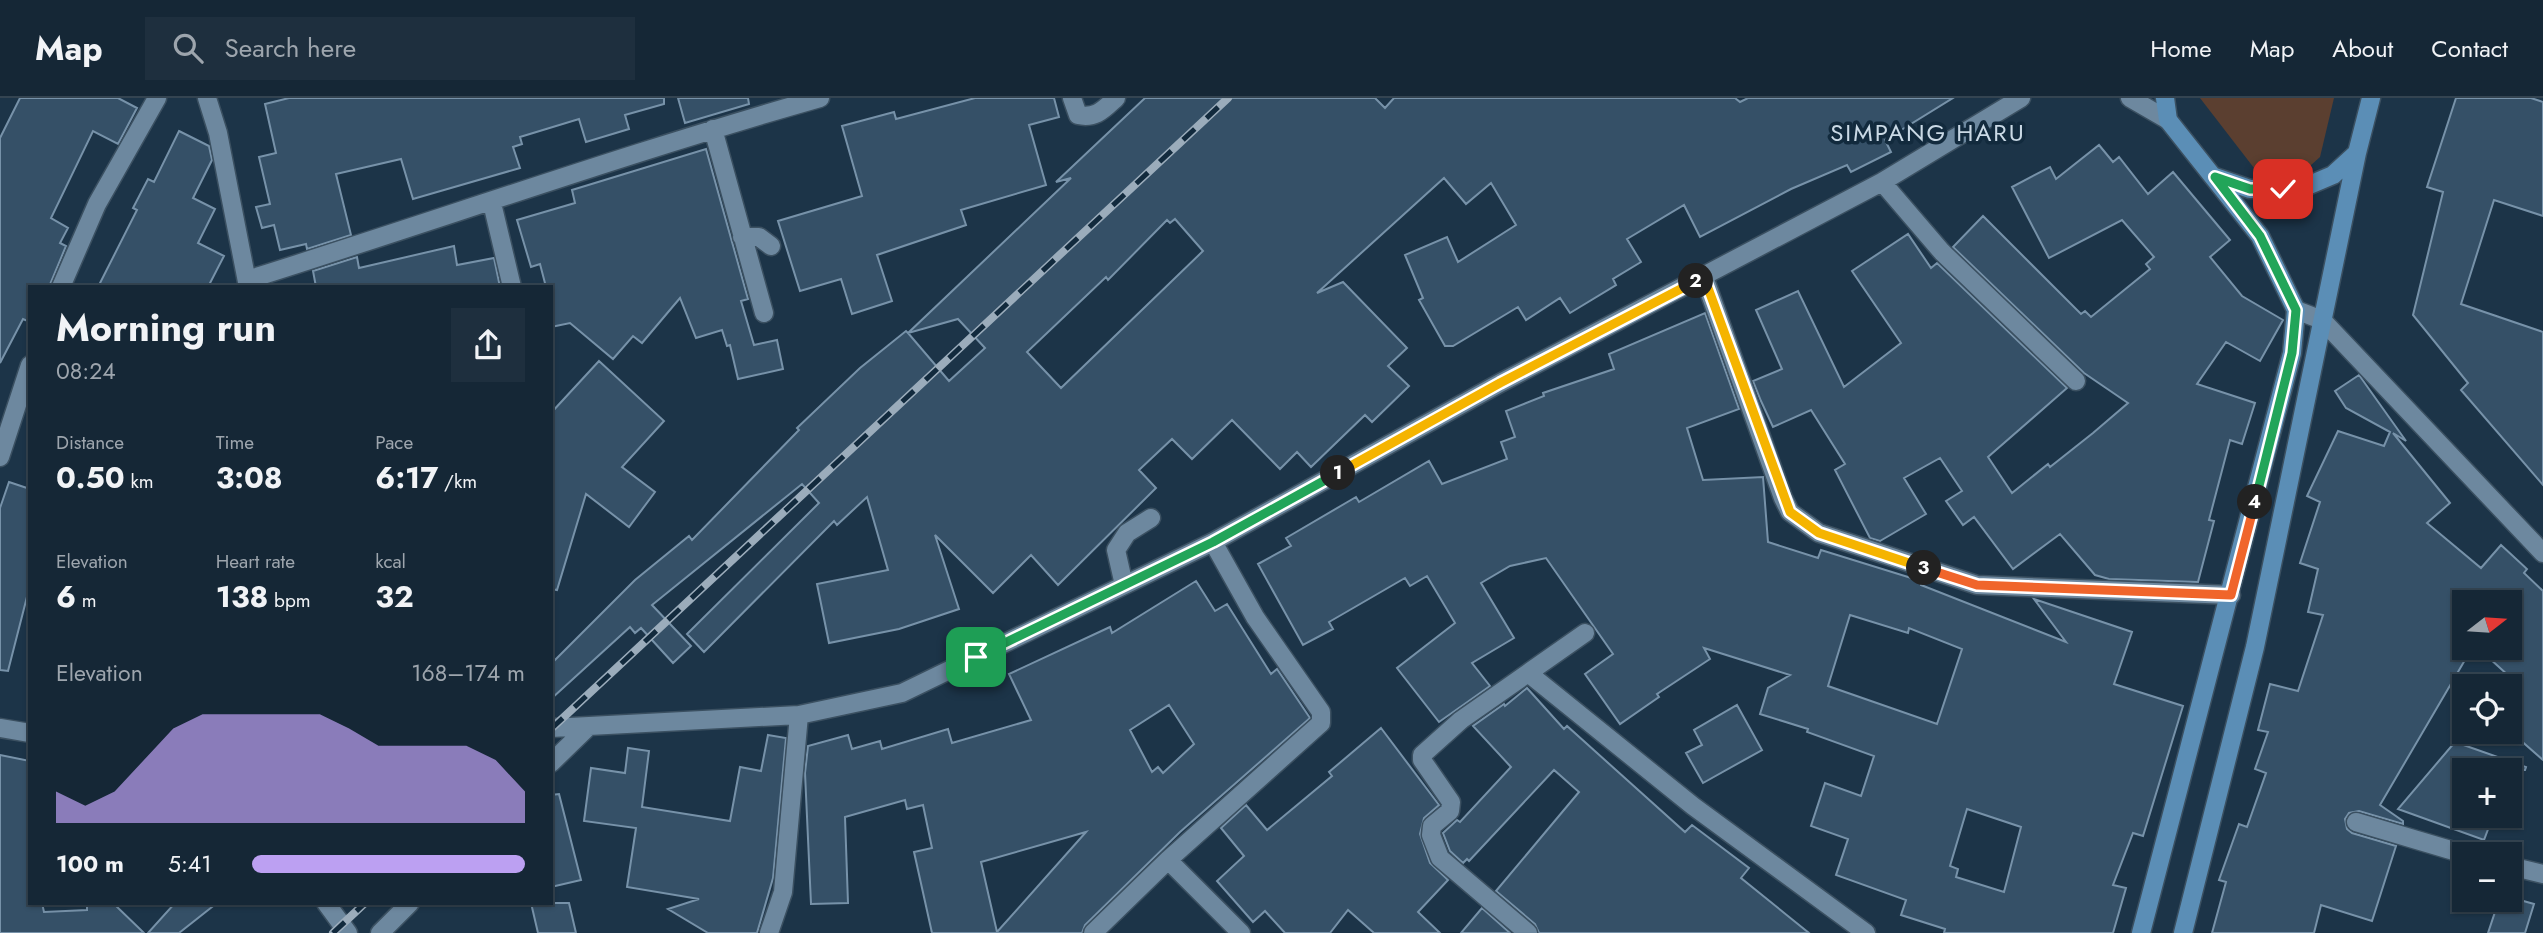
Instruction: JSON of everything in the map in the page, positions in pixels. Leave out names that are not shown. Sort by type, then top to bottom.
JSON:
[{"type":"main road","points":[[2141,933],[2292,353],[2296,310],[2260,236],[2168,120],[2165,98]]},
{"type":"main road","points":[[2183,933],[2255,647],[2357,153],[2371,98]]},
{"type":"main road","points":[[2215,177],[2250,189],[2300,189],[2333,175],[2357,153]]},
{"type":"street","points":[[62,285],[97,204],[157,98]]},
{"type":"street","points":[[207,98],[218,133],[247,284],[713,129],[820,98]]},
{"type":"street","points":[[1072,98],[1078,115],[1086,117],[1096,115],[1116,98]]},
{"type":"street","points":[[553,728],[799,715],[901,693],[1213,542],[1500,383],[1882,182],[2021,98]]},
{"type":"street","points":[[2130,98],[2168,120]]},
{"type":"street","points":[[713,129],[764,313]]},
{"type":"street","points":[[1882,182],[1942,252],[2076,380]]},
{"type":"street","points":[[492,203],[512,285]]},
{"type":"street","points":[[743,237],[759,237],[771,246]]},
{"type":"street","points":[[1704,277],[1783,498],[1790,512],[1819,533],[1977,585],[2231,595]]},
{"type":"street","points":[[2296,310],[2322,320],[2543,553]]},
{"type":"street","points":[[0,457],[28,371]]},
{"type":"street","points":[[1124,585],[1116,550],[1127,533],[1152,518]]},
{"type":"street","points":[[1093,933],[1168,860],[1317,728],[1322,719],[1318,706],[1255,617],[1213,542]]},
{"type":"street","points":[[1528,933],[1440,858],[1430,835],[1432,826],[1450,811],[1451,803],[1422,760],[1422,755],[1461,720],[1585,633]]},
{"type":"street","points":[[1528,673],[1693,806],[1866,933]]},
{"type":"street","points":[[769,933],[783,892],[799,715]]},
{"type":"street","points":[[553,762],[589,726]]},
{"type":"street","points":[[0,728],[28,733]]},
{"type":"street","points":[[2356,822],[2452,850]]},
{"type":"street","points":[[1168,860],[1241,933]]},
{"type":"street","points":[[2522,869],[2543,874]]},
{"type":"street","points":[[327,905],[348,933]]},
{"type":"street","points":[[380,933],[408,905]]},
{"type":"shaded area","points":[[2200,98],[2334,98],[2320,157],[2301,174],[2264,175],[2254,168]]},
{"type":"building","points":[[20,98],[118,98],[137,108],[118,144],[93,131],[51,218],[68,228],[60,243],[66,246],[50,285],[28,285],[28,321],[23,319],[0,363],[0,138]]},
{"type":"building","points":[[289,98],[664,98],[664,104],[625,115],[629,129],[586,142],[579,119],[520,137],[522,144],[513,147],[520,168],[413,199],[401,159],[336,174],[351,235],[307,249],[306,244],[280,250],[274,225],[262,228],[256,207],[270,204],[259,157],[276,153],[265,104]]},
{"type":"building","points":[[678,98],[748,98],[749,104],[685,123]]},
{"type":"building","points":[[975,98],[1054,98],[1059,117],[1029,125],[1046,185],[961,210],[966,225],[877,255],[892,301],[852,314],[841,279],[800,291],[778,221],[862,196],[842,126],[894,112],[896,119]]},
{"type":"building","points":[[1145,98],[1375,98],[1385,108],[1394,98],[1735,98],[1740,102],[1748,98],[1953,98],[1885,140],[1891,152],[1851,172],[1847,165],[1791,189],[1700,237],[1684,205],[1627,239],[1641,262],[1613,279],[1616,285],[1570,313],[1560,298],[1526,320],[1518,307],[1453,346],[1445,346],[1419,300],[1423,298],[1405,255],[1447,237],[1458,262],[1516,225],[1491,183],[1466,204],[1444,178],[1317,293],[1343,282],[1407,348],[1388,366],[1409,386],[1372,422],[1365,415],[1311,467],[1297,452],[1280,469],[1232,420],[1192,459],[1172,439],[1139,470],[1156,488],[1058,585],[1031,555],[993,593],[935,535],[959,609],[899,629],[829,643],[817,584],[888,570],[867,497],[837,525],[834,521],[704,652],[687,634],[819,503],[802,484],[652,605],[691,646],[673,663],[641,628],[635,633],[630,627],[553,697],[553,662],[635,580],[689,536],[692,540],[799,430],[797,428],[860,368],[906,331],[908,333],[1071,178],[1056,182]],"holes":[[[1175,219],[1203,251],[1061,388],[1027,352],[1106,277],[1108,280],[1167,220],[1170,223]],[[958,319],[985,348],[949,381],[908,333]]]},
{"type":"building","points":[[2456,98],[2531,98],[2543,102],[2543,216],[2494,200],[2461,304],[2543,332],[2543,485],[2461,390],[2468,383],[2413,315],[2443,192],[2427,187]]},
{"type":"building","points":[[179,131],[209,146],[212,160],[193,198],[215,209],[198,243],[224,256],[209,285],[99,285],[137,210],[133,208],[148,179],[154,182]]},
{"type":"building","points":[[2099,145],[2113,162],[2119,157],[2148,194],[2173,172],[2230,240],[2210,257],[2242,296],[2283,320],[2260,361],[2226,342],[2197,384],[2255,403],[2242,444],[2230,440],[2209,520],[2214,521],[2198,582],[2109,579],[2095,575],[2060,534],[2013,569],[1974,517],[1963,525],[1946,501],[1962,491],[1940,458],[1904,478],[1926,514],[1880,541],[1870,538],[1835,470],[1845,464],[1811,410],[1773,427],[1753,381],[1782,369],[1756,310],[1798,291],[1844,387],[1901,343],[1852,271],[1908,234],[1931,268],[1937,263],[2067,388],[1988,457],[2012,493],[2048,464],[2050,467],[2128,403],[2084,373],[1953,247],[1983,216],[2081,314],[2085,311],[2091,317],[2150,269],[2146,264],[2154,257],[2122,220],[2049,258],[2012,187],[2050,167],[2056,179]]},
{"type":"building","points":[[706,149],[748,299],[741,301],[754,345],[777,340],[783,369],[738,379],[730,345],[727,346],[722,330],[696,338],[680,298],[642,343],[633,336],[613,359],[570,323],[553,327],[553,285],[545,285],[540,264],[531,267],[517,220],[575,203],[572,190]]},
{"type":"building","points":[[454,246],[457,265],[494,258],[500,285],[316,285],[313,271],[357,257],[359,268]]},
{"type":"building","points":[[1705,313],[1739,409],[1687,428],[1703,480],[1763,477],[1768,542],[1818,558],[1821,550],[1921,581],[1921,585],[2066,642],[2034,599],[2132,632],[2114,684],[2183,706],[2143,836],[2133,833],[2113,885],[2126,888],[2113,933],[1944,933],[1945,929],[1901,915],[1906,900],[1836,875],[1848,839],[1811,826],[1825,783],[1861,796],[1874,756],[1807,732],[1808,729],[1760,714],[1768,688],[1790,675],[1704,648],[1710,659],[1657,694],[1659,697],[1620,724],[1585,674],[1613,654],[1546,558],[1510,566],[1481,583],[1514,638],[1472,663],[1490,686],[1439,722],[1397,668],[1455,623],[1427,576],[1410,586],[1405,578],[1329,622],[1333,629],[1303,645],[1258,564],[1291,546],[1286,538],[1356,497],[1359,502],[1429,461],[1442,484],[1507,459],[1501,442],[1515,437],[1506,411],[1544,396],[1543,393],[1614,369],[1609,354]],"holes":[[[1850,615],[1908,633],[1909,628],[1962,649],[1937,724],[1828,686]],[[1967,809],[2021,827],[2004,892],[1956,877],[1958,869],[1950,866]]]},
{"type":"building","points":[[599,361],[664,421],[622,467],[655,492],[629,527],[586,494],[557,590],[553,589],[553,411]]},
{"type":"building","points":[[2359,375],[2406,441],[2393,433],[2450,503],[2427,523],[2481,568],[2501,545],[2527,569],[2524,573],[2543,591],[2543,760],[2522,742],[2522,674],[2507,674],[2491,660],[2522,660],[2522,590],[2452,590],[2452,660],[2465,660],[2457,674],[2452,674],[2452,682],[2380,805],[2403,821],[2403,824],[2359,811],[2349,813],[2345,819],[2347,829],[2352,833],[2396,846],[2372,921],[2321,905],[2314,933],[2212,933],[2226,882],[2219,880],[2239,824],[2247,827],[2266,773],[2255,769],[2268,732],[2258,730],[2270,684],[2298,691],[2323,615],[2308,612],[2318,569],[2300,563],[2320,502],[2307,496],[2338,431],[2384,446],[2390,432],[2346,408],[2335,391]]},
{"type":"building","points":[[9,482],[28,488],[28,593],[8,671],[0,670],[0,508]]},
{"type":"building","points":[[1196,581],[1215,611],[1227,604],[1271,674],[1277,669],[1310,718],[1180,832],[1085,925],[1082,933],[932,933],[914,852],[932,848],[923,805],[907,809],[905,800],[845,817],[848,903],[811,904],[805,773],[808,746],[848,735],[852,749],[880,741],[882,749],[948,729],[952,743],[1031,720],[1009,674],[1110,627],[1112,633]],"holes":[[[1169,705],[1194,744],[1163,773],[1158,767],[1152,772],[1130,730]],[[1086,832],[997,932],[981,862]]]},
{"type":"building","points":[[1527,688],[1564,729],[1567,726],[1685,832],[1692,825],[1749,868],[1741,878],[1809,933],[1539,933],[1535,924],[1496,891],[1579,792],[1554,770],[1469,861],[1467,859],[1463,863],[1450,851],[1443,833],[1457,820],[1460,822],[1511,767],[1473,726]]},
{"type":"building","points":[[1737,705],[1762,750],[1703,783],[1686,753],[1702,745],[1694,730]]},
{"type":"building","points":[[1381,728],[1439,805],[1424,818],[1420,834],[1430,863],[1448,880],[1418,912],[1440,933],[1374,933],[1348,910],[1330,933],[1285,933],[1265,911],[1253,922],[1217,881],[1244,856],[1221,828],[1246,805],[1267,830],[1332,776],[1329,772]]},
{"type":"building","points":[[768,735],[786,738],[773,878],[757,933],[708,933],[668,909],[699,899],[627,887],[636,828],[584,821],[591,768],[625,773],[628,748],[649,751],[642,807],[730,821],[740,767],[761,771]]},
{"type":"building","points":[[2453,744],[2461,744],[2500,758],[2452,758],[2452,828],[2488,828],[2484,840],[2398,809]]},
{"type":"building","points":[[0,755],[28,761],[28,905],[42,905],[44,912],[87,910],[87,905],[115,905],[144,933],[0,933]]},
{"type":"building","points":[[559,794],[581,880],[553,887],[553,795]]},
{"type":"building","points":[[2522,901],[2534,904],[2525,933],[2488,933],[2495,912],[2522,912]]},
{"type":"building","points":[[569,903],[576,933],[538,933],[531,905]]},
{"type":"building","points":[[173,905],[214,905],[179,933],[148,933]]},
{"type":"building","points":[[1482,908],[1510,933],[1461,933]]},
{"type":"railway","points":[[553,727],[1228,98]]},
{"type":"railway","points":[[333,933],[363,905]]},
{"type":"district","name":"SIMPANG HARU","points":[[1928,133]]},
{"type":"route","points":[[976,657],[1213,542],[1500,383],[1704,277],[1783,498],[1790,512],[1819,533],[1977,585],[2231,595],[2292,353],[2296,310],[2260,236],[2215,177],[2250,189],[2283,189]]}]
